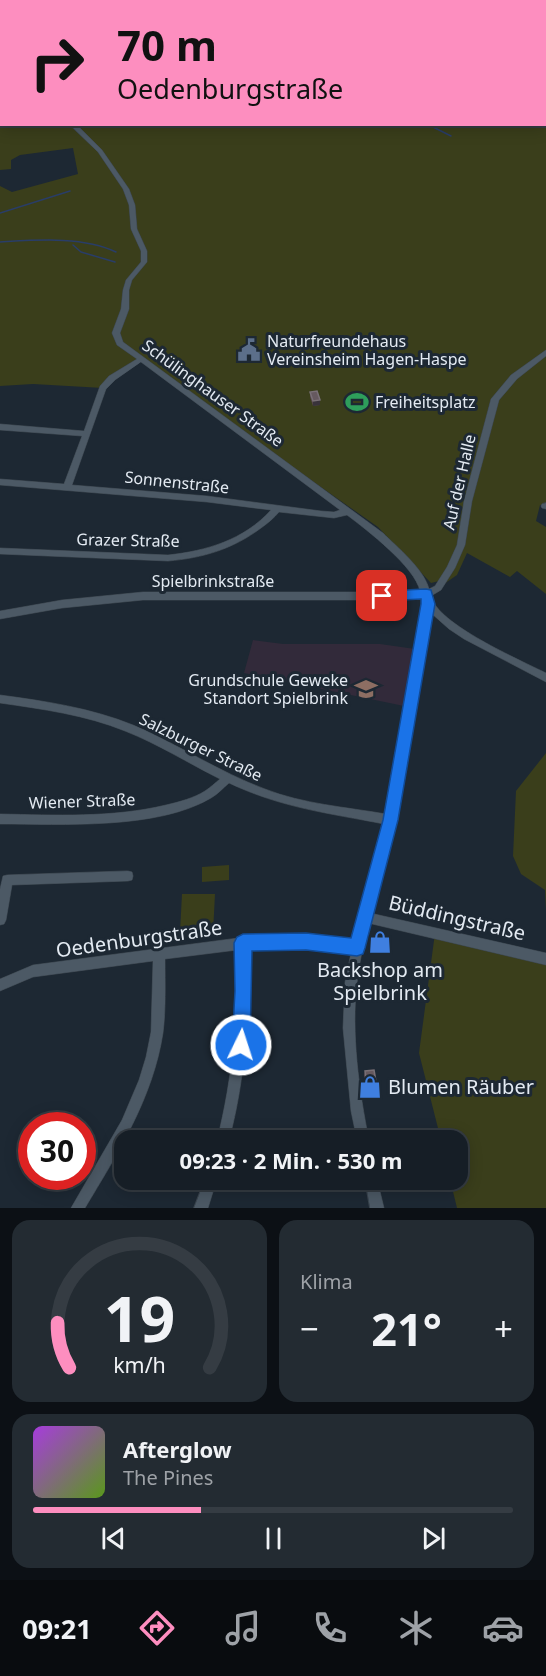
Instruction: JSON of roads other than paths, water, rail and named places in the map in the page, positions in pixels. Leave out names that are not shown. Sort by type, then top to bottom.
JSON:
[{"type":"street","name":"Schülinghauser Straße","points":[[74,126],[100,152],[118,175],[132,205],[134,229],[145,258],[129,280],[126,290],[125,309],[116,333],[120,343],[380,535],[407,561],[438,616],[470,637],[546,678]]},
{"type":"street","name":"Auf der Halle","points":[[426,594],[438,588],[456,557],[495,399],[502,388],[546,352]]},
{"type":"street","points":[[66,488],[107,382],[140,360]]},
{"type":"street","points":[[0,427],[87,434]]},
{"type":"street","name":"Sonnenstraße","points":[[0,482],[195,498],[334,515],[349,511]]},
{"type":"street","name":"Grazer Straße","points":[[0,551],[168,558],[193,556],[213,552],[248,535],[276,509]]},
{"type":"street","name":"Spielbrinkstraße","points":[[0,615],[62,604],[143,596],[426,594]]},
{"type":"street","name":"Büddingstraße","points":[[361,1130],[349,1028],[351,982],[357,948],[390,820],[426,594]]},
{"type":"street","name":"Salzburger Straße","points":[[0,699],[68,708],[101,717],[151,738],[227,779],[295,803],[390,820]]},
{"type":"street","name":"Wiener Straße","points":[[0,819],[97,819],[156,812],[217,791],[227,779]]},
{"type":"street","points":[[0,920],[7,880],[128,876]]},
{"type":"street","name":"Büddingstraße","points":[[365,917],[543,959]]},
{"type":"street","name":"Oedenburgstraße","points":[[0,985],[33,971],[243,943],[306,941],[357,948]]},
{"type":"street","points":[[225,1130],[240,1062],[244,991],[243,943]]},
{"type":"street","points":[[78,1208],[127,1127],[140,1096],[157,1031],[159,953]]},
{"type":"street","points":[[201,1208],[207,1190]]},
{"type":"street","points":[[373,1190],[377,1208]]},
{"type":"waterway","points":[[431,126],[451,136]]},
{"type":"waterway","points":[[0,213],[70,191]]},
{"type":"waterway","points":[[0,242],[74,241],[89,243],[116,252]]},
{"type":"waterway","points":[[73,245],[81,252],[115,262]]},
{"type":"place","name":"Naturfreundehaus Vereinsheim Hagen-Haspe","points":[[249,350]]},
{"type":"place","name":"Freiheitsplatz","points":[[357,402]]},
{"type":"place","name":"Grundschule Geweke Standort Spielbrink","points":[[366,689]]},
{"type":"place","name":"Backshop am Spielbrink","points":[[380,942]]},
{"type":"place","name":"Blumen Räuber","points":[[370,1087]]}]
